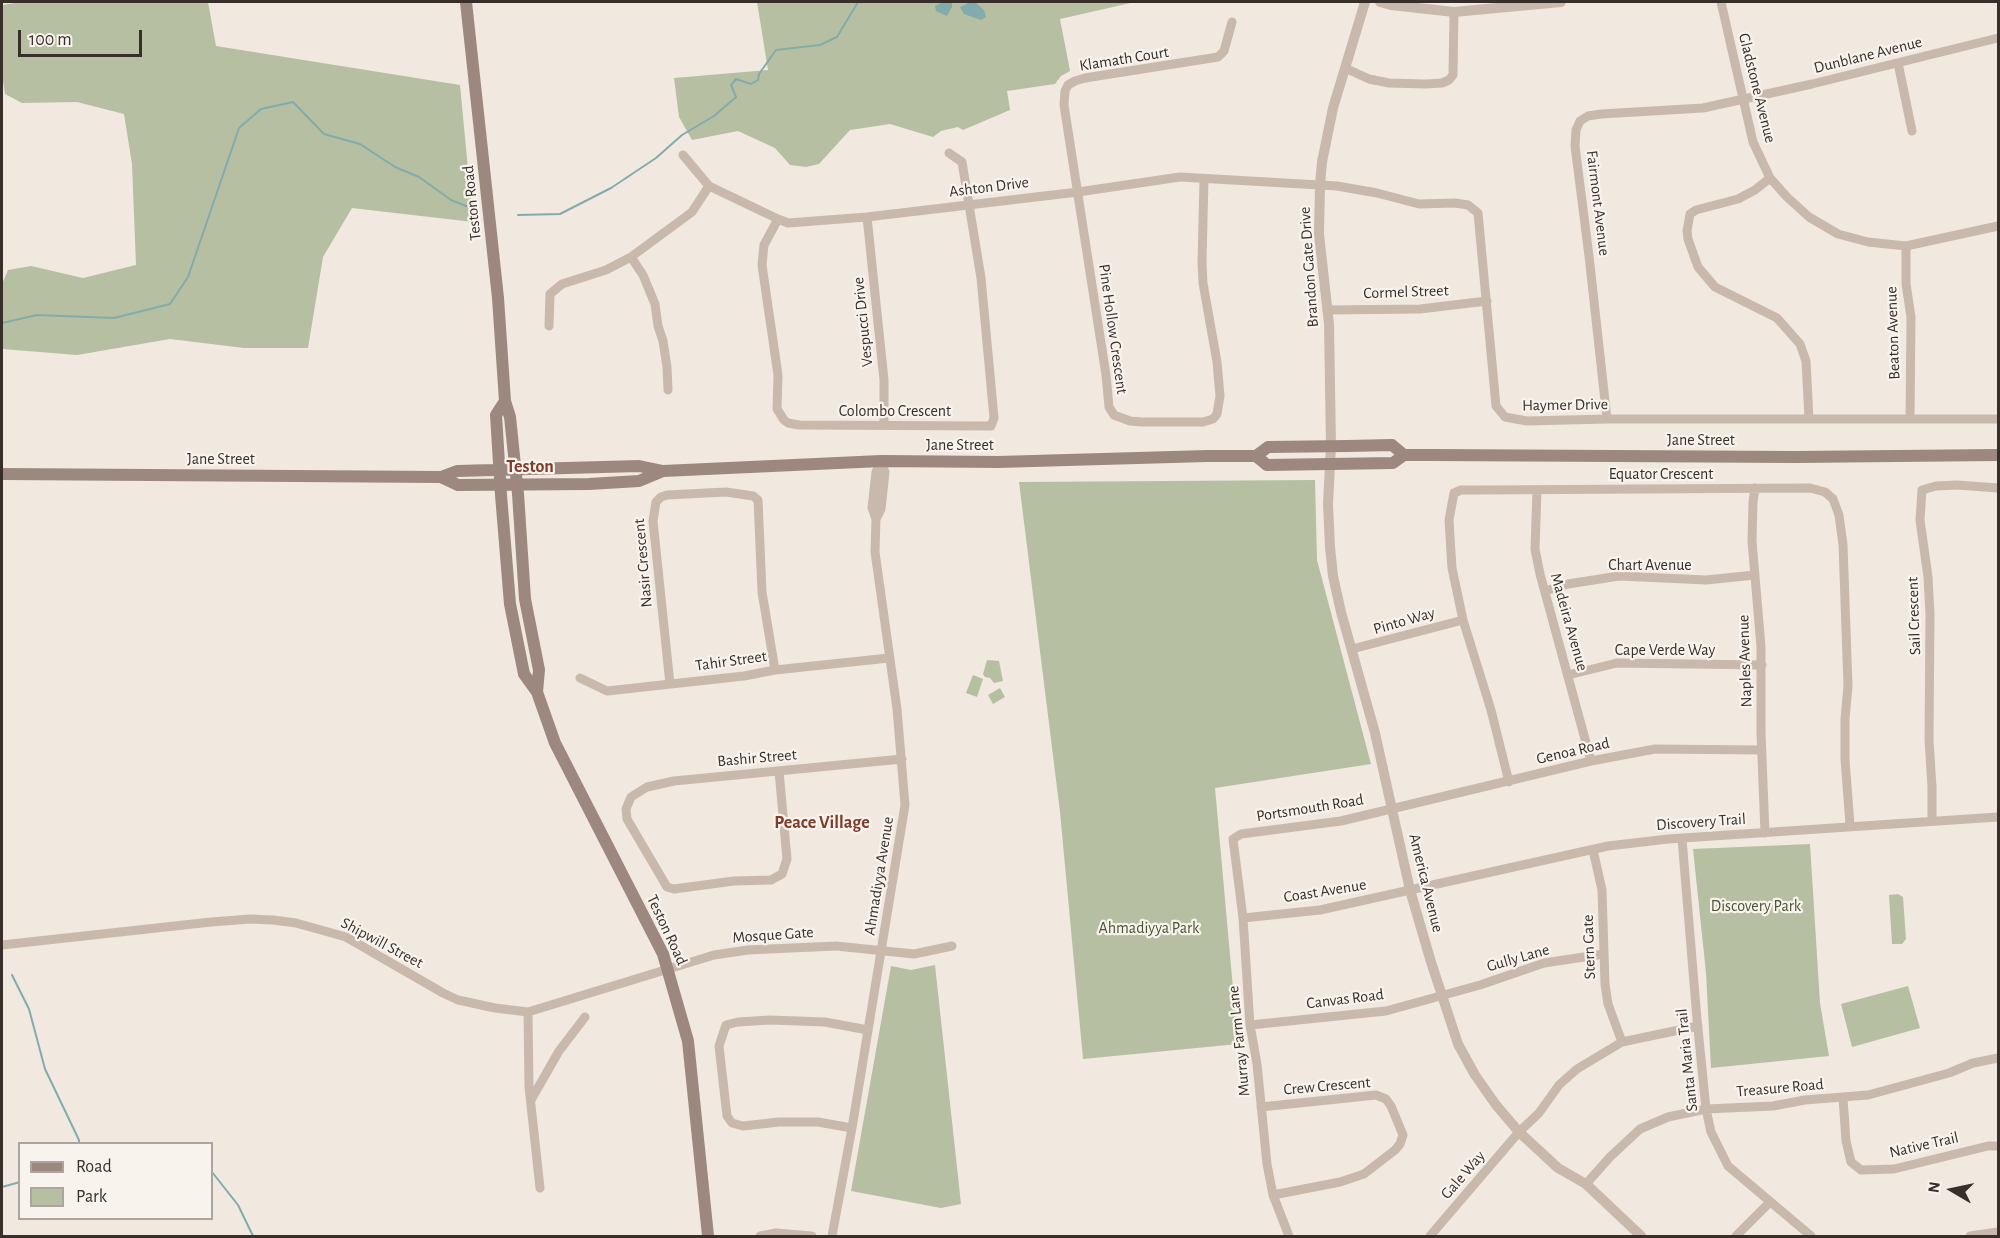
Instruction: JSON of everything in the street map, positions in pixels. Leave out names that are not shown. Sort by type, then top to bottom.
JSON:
[{"type":"main road","name":"Teston Road","points":[[466,2],[498,298],[505,401],[510,417],[516,469],[525,598],[539,670],[537,692]]},
{"type":"main road","name":"Teston Road","points":[[505,401],[496,415],[510,604],[524,674],[537,692],[555,743],[663,954],[688,1041],[708,1236]]},
{"type":"main road","name":"Jane Street","points":[[2,474],[441,477],[458,471],[516,469],[639,466],[663,471],[881,461],[998,462],[1256,456],[1268,447],[1392,445],[1404,455]]},
{"type":"main road","name":"Jane Street","points":[[1256,456],[1267,465],[1393,463],[1404,455],[1795,457],[1998,455]]},
{"type":"main road","name":"Jane Street","points":[[441,477],[458,485],[589,484],[639,481],[663,471]]},
{"type":"street","name":"Brandon Gate Drive","points":[[1330,464],[1327,310],[1319,234],[1320,185],[1327,132],[1365,2]]},
{"type":"street","points":[[1380,2],[1454,12],[1561,2]]},
{"type":"street","name":"Gladstone Avenue","points":[[1721,2],[1753,142],[1770,178],[1787,197],[1822,226],[1838,234],[1868,242],[1906,246],[1998,226]]},
{"type":"street","points":[[1345,68],[1369,79],[1389,82],[1425,84],[1449,80],[1453,75],[1454,12]]},
{"type":"street","name":"Klamath Court","points":[[1078,192],[1064,105],[1065,91],[1068,86],[1085,78],[1218,57],[1224,51],[1232,22]]},
{"type":"street","name":"Dunblane Avenue","points":[[1743,98],[1998,38]]},
{"type":"street","points":[[1898,63],[1912,131]]},
{"type":"street","name":"Fairmont Avenue","points":[[1607,419],[1575,146],[1576,129],[1587,116],[1703,108],[1743,98]]},
{"type":"street","points":[[949,153],[962,162],[968,204]]},
{"type":"street","name":"Ashton Drive","points":[[683,155],[709,186],[789,223],[867,217],[1078,192],[1180,177],[1320,185]]},
{"type":"street","points":[[1770,178],[1755,190],[1738,199],[1696,210],[1690,214],[1688,239],[1696,262],[1710,282],[1743,302],[1777,318],[1800,344],[1806,361],[1809,419]]},
{"type":"street","name":"Pine Hollow Crescent","points":[[1078,192],[1109,407],[1114,415],[1130,421],[1203,422],[1213,419],[1217,414],[1220,396],[1217,362],[1203,283],[1204,179]]},
{"type":"street","name":"Haymer Drive","points":[[1320,185],[1377,193],[1419,204],[1455,203],[1473,207],[1478,213],[1496,406],[1505,417],[1527,421],[1998,419]]},
{"type":"street","points":[[549,326],[550,294],[562,284],[606,270],[631,257],[692,212],[709,186]]},
{"type":"street","name":"Colombo Crescent","points":[[778,219],[764,245],[762,265],[778,375],[777,409],[780,416],[788,423],[800,425],[991,426],[994,418],[981,278],[968,204]]},
{"type":"street","name":"Vespucci Drive","points":[[867,217],[884,380],[884,425]]},
{"type":"street","name":"Beaton Avenue","points":[[1906,246],[1906,284],[1911,317],[1910,418]]},
{"type":"street","points":[[631,257],[643,275],[656,304],[658,326],[667,367],[668,390]]},
{"type":"street","name":"Cormel Street","points":[[1327,310],[1420,309],[1487,301]]},
{"type":"street","name":"Ahmadiyya Avenue","points":[[832,1236],[904,814],[905,787],[885,611],[875,552],[876,519],[872,508],[876,472],[881,461]]},
{"type":"street","name":"America Avenue","points":[[1330,464],[1328,504],[1335,585],[1393,807],[1399,846],[1410,891],[1458,1044],[1475,1075],[1519,1132],[1558,1168],[1586,1184],[1641,1236]]},
{"type":"street","name":"Sail Crescent","points":[[1932,820],[1929,740],[1930,615],[1928,577],[1920,520],[1922,490],[1957,484],[1998,488]]},
{"type":"street","name":"Equator Crescent","points":[[1509,782],[1491,710],[1463,620],[1450,550],[1449,520],[1454,493],[1461,490],[1800,487],[1818,489],[1826,492],[1833,499],[1839,515],[1845,575],[1848,686],[1845,759],[1850,825]]},
{"type":"street","name":"Naples Avenue","points":[[1755,488],[1752,519],[1762,665],[1765,833]]},
{"type":"street","name":"Madeira Avenue","points":[[1537,490],[1535,549],[1553,627],[1591,761]]},
{"type":"street","name":"Nasir Crescent","points":[[670,684],[652,521],[656,502],[667,495],[726,492],[753,495],[758,500],[762,592],[775,670]]},
{"type":"street","name":"Chart Avenue","points":[[1545,591],[1568,584],[1619,576],[1706,580],[1755,575]]},
{"type":"street","name":"Pinto Way","points":[[1352,649],[1463,620]]},
{"type":"street","name":"Tahir Street","points":[[580,678],[607,691],[890,658]]},
{"type":"street","name":"Cape Verde Way","points":[[1568,675],[1617,663],[1762,665]]},
{"type":"street","name":"Genoa Road","points":[[1393,807],[1509,782],[1591,761],[1655,749],[1762,750]]},
{"type":"street","name":"Bashir Street","points":[[779,771],[787,859],[782,874],[771,880],[734,881],[675,890],[667,886],[627,819],[626,809],[631,797],[647,787],[674,781],[902,759]]},
{"type":"street","name":"Portsmouth Road","points":[[1233,838],[1240,834],[1341,821],[1393,807]]},
{"type":"street","name":"Discovery Trail","points":[[1410,891],[1550,857],[1608,846],[1850,825],[1998,817]]},
{"type":"street","name":"Murray Farm Lane","points":[[1233,838],[1243,918],[1250,1025],[1273,1195],[1289,1236]]},
{"type":"street","name":"Santa Maria Trail","points":[[1682,839],[1706,1109],[1711,1132],[1728,1166],[1769,1203],[1811,1236]]},
{"type":"street","name":"Stern Gate","points":[[1593,850],[1602,890],[1608,1004],[1622,1041]]},
{"type":"street","name":"Coast Avenue","points":[[1243,918],[1320,909],[1410,891]]},
{"type":"street","name":"Shipwill Street","points":[[2,945],[211,922],[273,920],[296,923],[346,937],[458,1000],[528,1012],[668,970]]},
{"type":"street","name":"Mosque Gate","points":[[668,970],[714,955],[748,950],[836,946],[914,954],[952,946]]},
{"type":"street","name":"Gully Lane","points":[[1441,994],[1480,985],[1544,963],[1604,954]]},
{"type":"street","name":"Canvas Road","points":[[1250,1025],[1386,1011],[1441,994]]},
{"type":"street","points":[[528,1012],[527,1058],[540,1188]]},
{"type":"street","points":[[530,1101],[559,1051],[585,1017]]},
{"type":"street","points":[[852,1128],[818,1122],[779,1122],[742,1126],[732,1123],[727,1116],[720,1038],[726,1025],[730,1023],[770,1020],[825,1022],[868,1030]]},
{"type":"street","name":"Gale Way","points":[[1430,1236],[1519,1132],[1539,1113],[1567,1077],[1622,1041],[1698,1026]]},
{"type":"street","name":"Treasure Road","points":[[1586,1184],[1640,1129],[1668,1117],[1706,1109],[1773,1106],[1884,1091],[1949,1073],[1973,1063],[1998,1058]]},
{"type":"street","name":"Crew Crescent","points":[[1261,1107],[1376,1095],[1386,1099],[1391,1106],[1403,1135],[1395,1150],[1364,1173],[1340,1182],[1273,1195]]},
{"type":"street","name":"Native Trail","points":[[1843,1098],[1846,1141],[1851,1162],[1861,1170],[1894,1169],[1988,1146],[1998,1146]]},
{"type":"street","points":[[1736,1236],[1769,1203]]},
{"type":"street","points":[[1970,1236],[1998,1232]]},
{"type":"street","points":[[760,1236],[776,1233],[812,1236]]},
{"type":"green space","points":[[22,2],[208,2],[216,46],[460,85],[473,222],[352,208],[323,257],[308,348],[244,348],[170,339],[77,355],[2,349],[2,284],[8,270],[31,266],[83,278],[136,265],[132,164],[124,114],[77,102],[22,103],[5,94],[2,74],[2,5]]},
{"type":"green space","points":[[757,2],[1135,2],[1060,19],[1070,71],[1061,76],[1055,84],[1007,91],[1010,110],[963,130],[958,127],[941,131],[933,137],[890,124],[850,130],[819,164],[806,167],[790,165],[775,148],[738,131],[692,140],[679,117],[674,78],[768,70]]},
{"type":"green space","name":"Ahmadiyya Park","points":[[1315,480],[1317,560],[1371,764],[1215,788],[1238,1044],[1083,1059],[1060,812],[1019,482]]},
{"type":"green space","points":[[987,660],[999,661],[1003,681],[994,683],[990,678],[985,677],[983,674]]},
{"type":"green space","points":[[973,675],[983,679],[977,697],[966,693]]},
{"type":"green space","points":[[1000,688],[1005,697],[993,704],[988,695]]},
{"type":"green space","name":"Discovery Park","points":[[1810,844],[1820,1003],[1829,1056],[1711,1068],[1706,973],[1693,849]]},
{"type":"green space","points":[[1898,894],[1903,897],[1906,939],[1902,944],[1892,944],[1889,895]]},
{"type":"green space","points":[[935,965],[961,1204],[941,1208],[851,1191],[891,966],[911,970]]},
{"type":"green space","points":[[1908,986],[1920,1028],[1852,1047],[1841,1004]]},
{"type":"water","points":[[943,2],[952,2],[947,16],[936,11],[935,6]]},
{"type":"water","points":[[970,2],[976,3],[984,10],[986,17],[981,20],[964,14],[960,7]]},
{"type":"waterway","points":[[518,215],[560,214],[611,188],[656,158],[682,135],[714,116],[736,97],[731,85],[736,79],[751,84],[758,80],[759,74],[776,50],[820,45],[837,37],[858,2]]},
{"type":"waterway","points":[[2,323],[37,315],[114,318],[170,304],[188,277],[239,128],[261,109],[293,102],[324,134],[360,144],[395,167],[419,177],[451,200],[476,210]]},
{"type":"waterway","points":[[12,975],[29,1009],[45,1069],[79,1142]]},
{"type":"waterway","points":[[213,1173],[238,1205],[253,1236]]},
{"type":"waterway","points":[[2,1187],[18,1183]]},
{"type":"district","name":"Teston","points":[[530,467]]},
{"type":"district","name":"Peace Village","points":[[822,823]]}]
